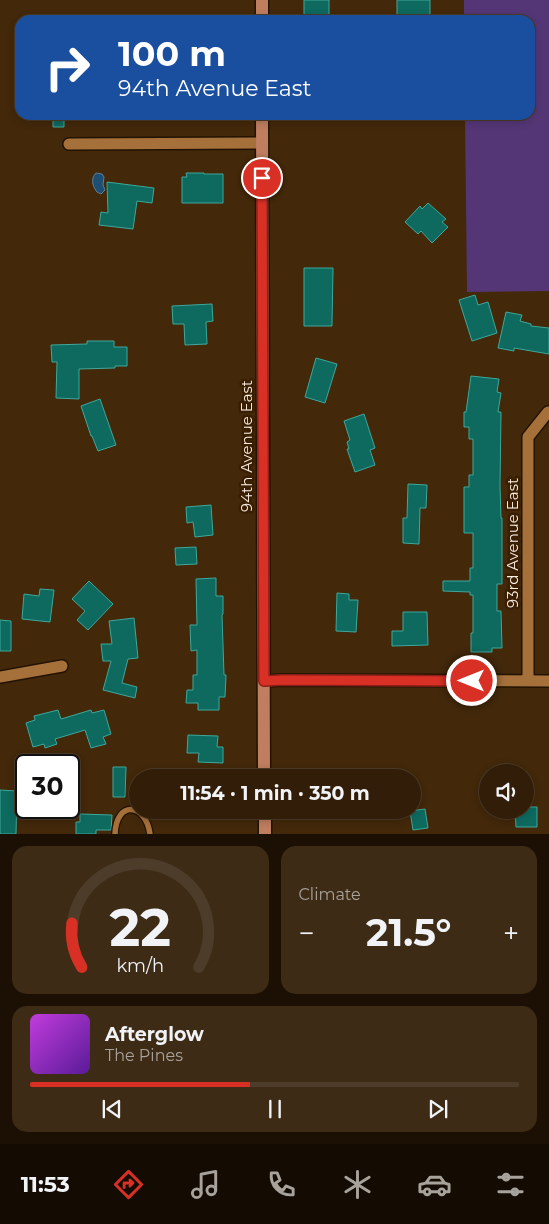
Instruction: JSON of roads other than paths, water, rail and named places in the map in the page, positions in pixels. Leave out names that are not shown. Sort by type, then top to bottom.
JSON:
[{"type":"main road","points":[[262,0],[262,15]]},
{"type":"main road","name":"94th Avenue East","points":[[262,120],[264,769]]},
{"type":"main road","points":[[264,819],[265,834]]},
{"type":"street","points":[[69,144],[262,143]]},
{"type":"street","name":"93rd Avenue East","points":[[528,681],[528,437],[548,412]]},
{"type":"street","points":[[0,677],[62,666]]},
{"type":"street","points":[[264,681],[549,681]]},
{"type":"lane","points":[[114,834],[117,819],[121,813],[130,809],[139,812],[144,817],[149,824],[150,834]]},
{"type":"water","points":[[96,173],[102,174],[104,177],[103,185],[105,190],[101,194],[97,192],[93,185],[93,178]]}]
